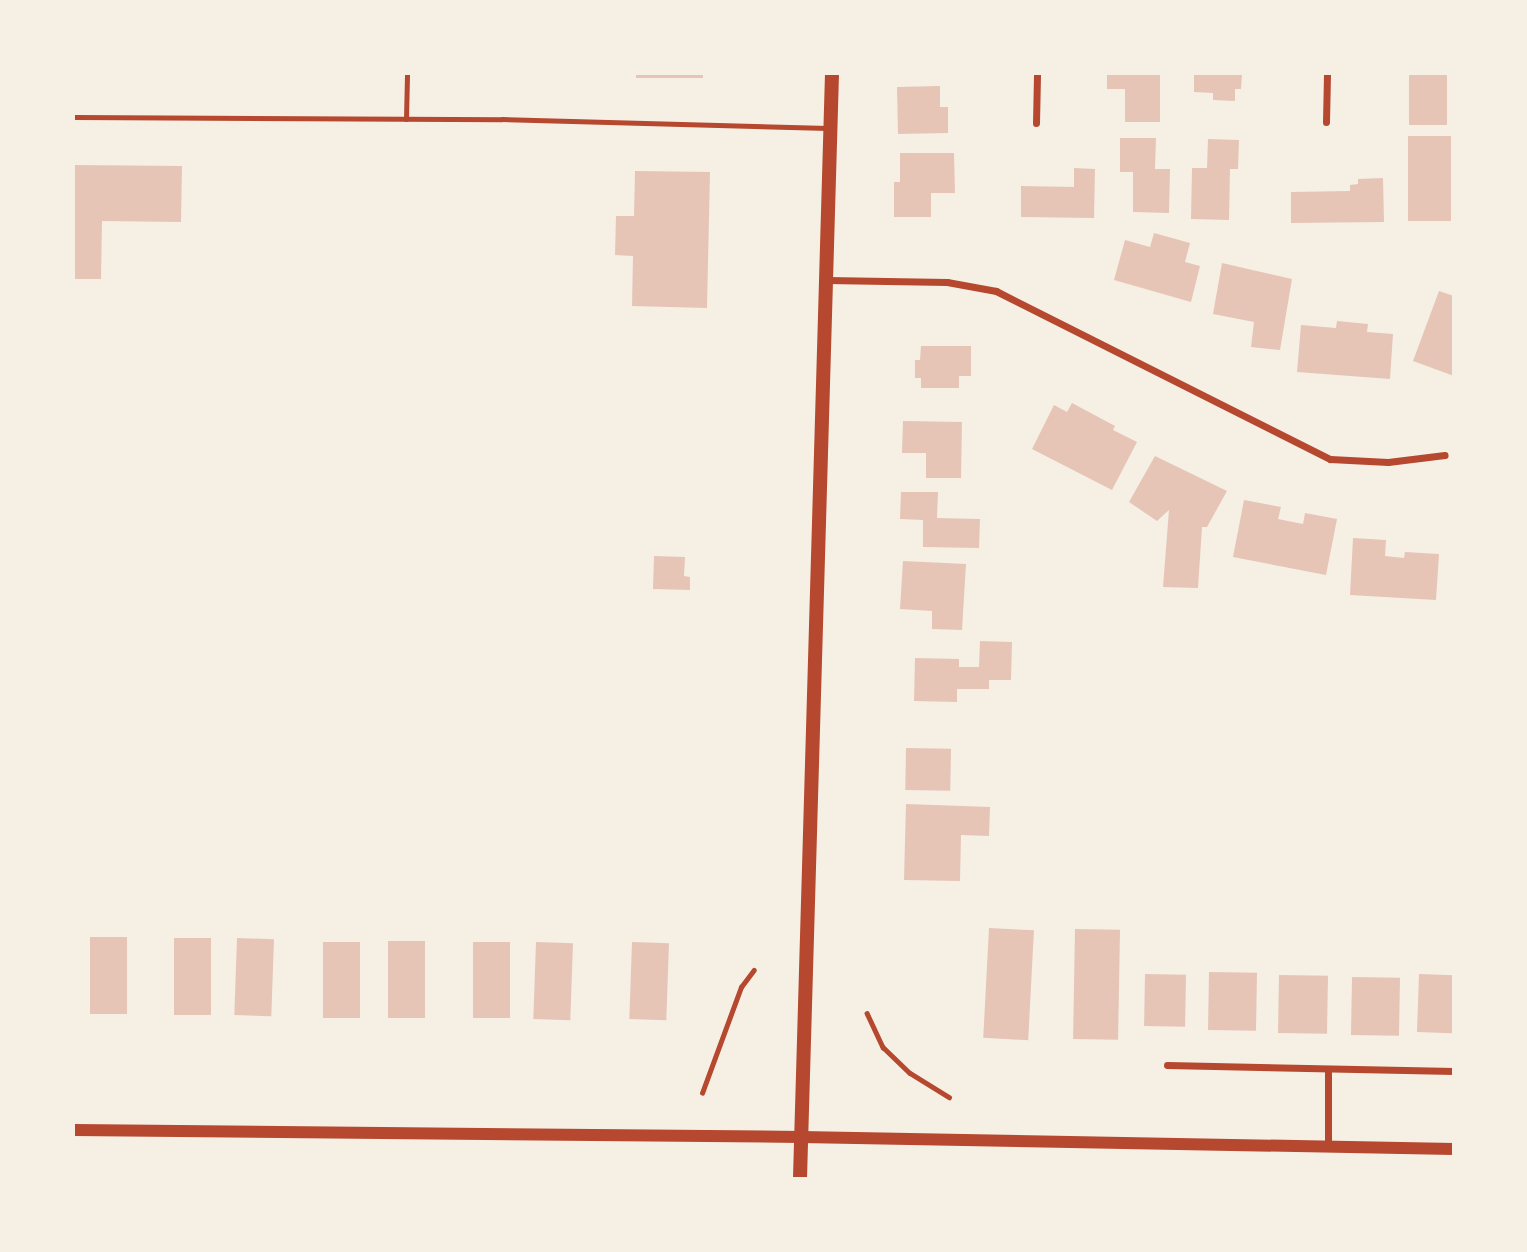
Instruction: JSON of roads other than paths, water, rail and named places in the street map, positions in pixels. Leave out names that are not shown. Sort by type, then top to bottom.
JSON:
[{"type":"main road","points":[[800,1178],[832,74]]},
{"type":"street","points":[[1036,123],[1037,74]]},
{"type":"street","points":[[1326,122],[1327,74]]},
{"type":"street","points":[[827,280],[947,282],[996,291],[1330,459],[1388,462],[1445,455]]},
{"type":"street","points":[[1167,1065],[1454,1071]]},
{"type":"street","points":[[1328,1069],[1328,1147]]},
{"type":"street","points":[[74,1130],[801,1137],[1454,1149]]},
{"type":"lane","points":[[406,119],[407,74]]},
{"type":"lane","points":[[74,117],[406,119],[831,128]]}]
